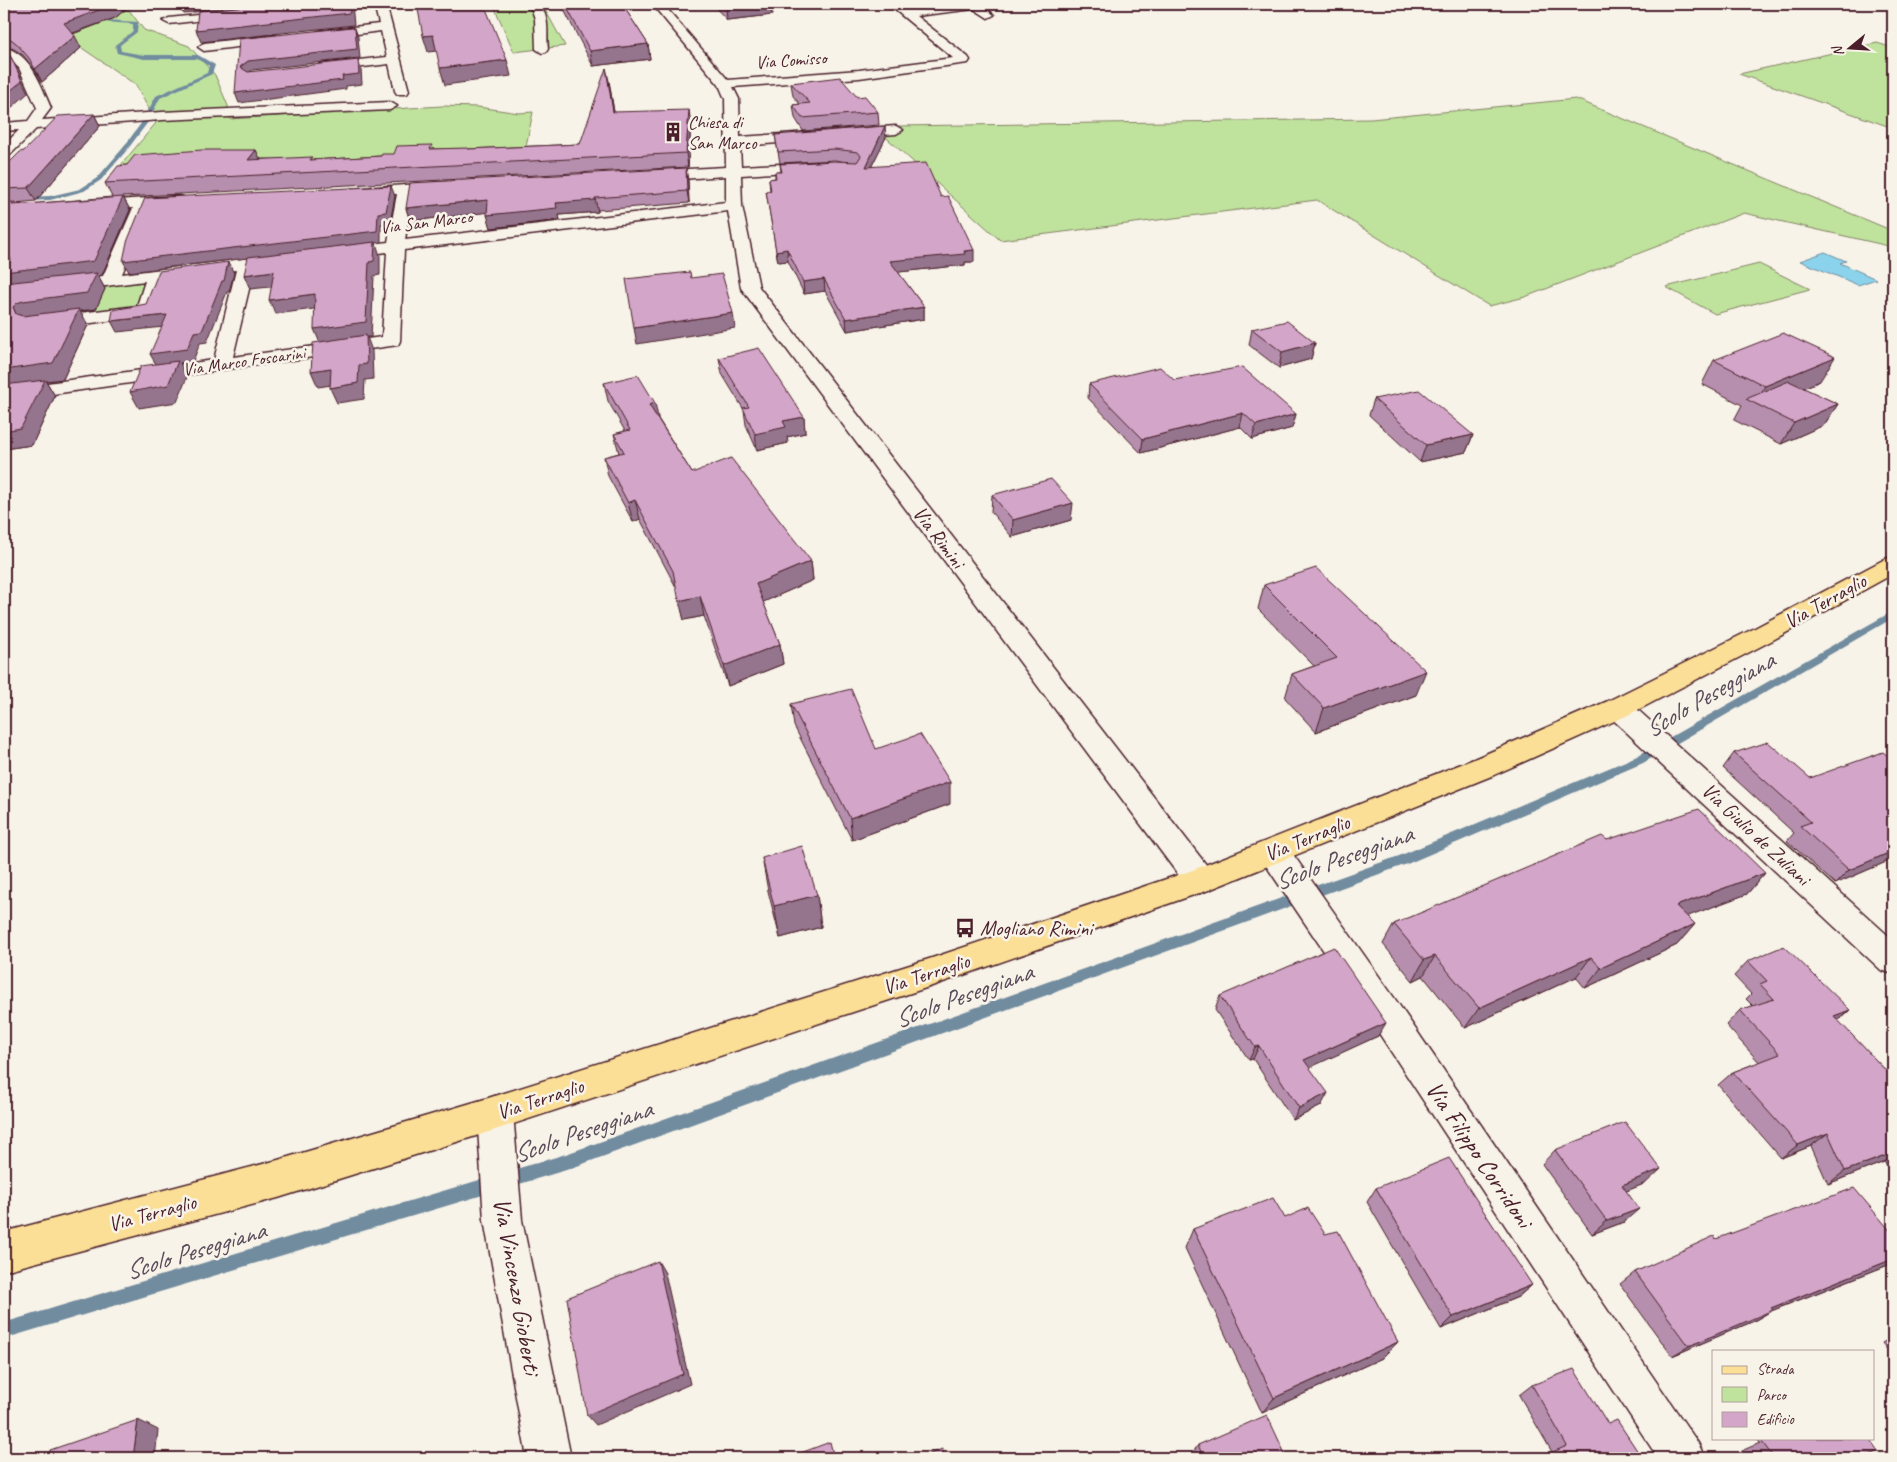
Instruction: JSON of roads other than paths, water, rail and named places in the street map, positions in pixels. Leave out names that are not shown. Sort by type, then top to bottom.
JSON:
[{"type":"main road","name":"Via Terraglio","points":[[4,1252],[278,1179],[496,1113],[930,973],[1200,880],[1484,767],[1629,718],[1762,635],[1893,564]]},
{"type":"street","points":[[380,4],[402,91]]},
{"type":"street","points":[[531,4],[536,7],[543,26],[540,38],[542,49]]},
{"type":"street","points":[[657,4],[727,88]]},
{"type":"street","points":[[893,4],[906,14],[976,5],[988,14]]},
{"type":"street","points":[[169,21],[249,12]]},
{"type":"street","name":"Via Comisso","points":[[727,88],[859,74],[964,60],[906,14]]},
{"type":"street","points":[[310,36],[386,27]]},
{"type":"street","points":[[204,47],[290,38]]},
{"type":"street","points":[[4,51],[11,53],[26,69],[44,108],[32,125],[4,153]]},
{"type":"street","points":[[309,70],[394,60]]},
{"type":"street","name":"Via Rimini","points":[[727,88],[732,99],[734,206],[750,288],[1200,880]]},
{"type":"street","points":[[4,127],[162,116],[390,106]]},
{"type":"street","points":[[732,142],[896,130]]},
{"type":"street","points":[[634,177],[835,166]]},
{"type":"street","points":[[337,193],[464,186]]},
{"type":"street","points":[[396,246],[405,190]]},
{"type":"street","points":[[75,206],[191,200]]},
{"type":"street","points":[[110,281],[143,202]]},
{"type":"street","name":"Via San Marco","points":[[321,255],[734,206]]},
{"type":"street","name":"Via Marco Foscarini","points":[[4,395],[391,341],[396,246]]},
{"type":"street","points":[[4,294],[302,257]]},
{"type":"street","points":[[222,365],[246,264]]},
{"type":"street","points":[[50,289],[33,324],[144,310],[156,275]]},
{"type":"street","name":"Via Giulio de Zuliani","points":[[1629,718],[1893,960]]},
{"type":"street","name":"Via Filippo Corridoni","points":[[1274,852],[1322,920],[1683,1458]]},
{"type":"street","name":"Via Vincenzo Gioberti","points":[[496,1113],[503,1220],[549,1458]]},
{"type":"water","points":[[1825,252],[1846,261],[1840,263],[1876,279],[1858,285],[1800,261]]},
{"type":"waterway","points":[[4,200],[50,198],[82,190],[99,179],[125,149],[145,122],[158,97],[209,74],[212,65],[198,57],[144,57],[119,52],[117,45],[135,32],[136,23],[92,20]]},
{"type":"waterway","name":"Scolo Peseggiana","points":[[10,1329],[566,1162],[1403,860],[1639,760],[1893,614]]},
{"type":"place","name":"Chiesa di San Marco","points":[[673,132]]},
{"type":"place","name":"Mogliano Rimini","points":[[965,928]]}]
